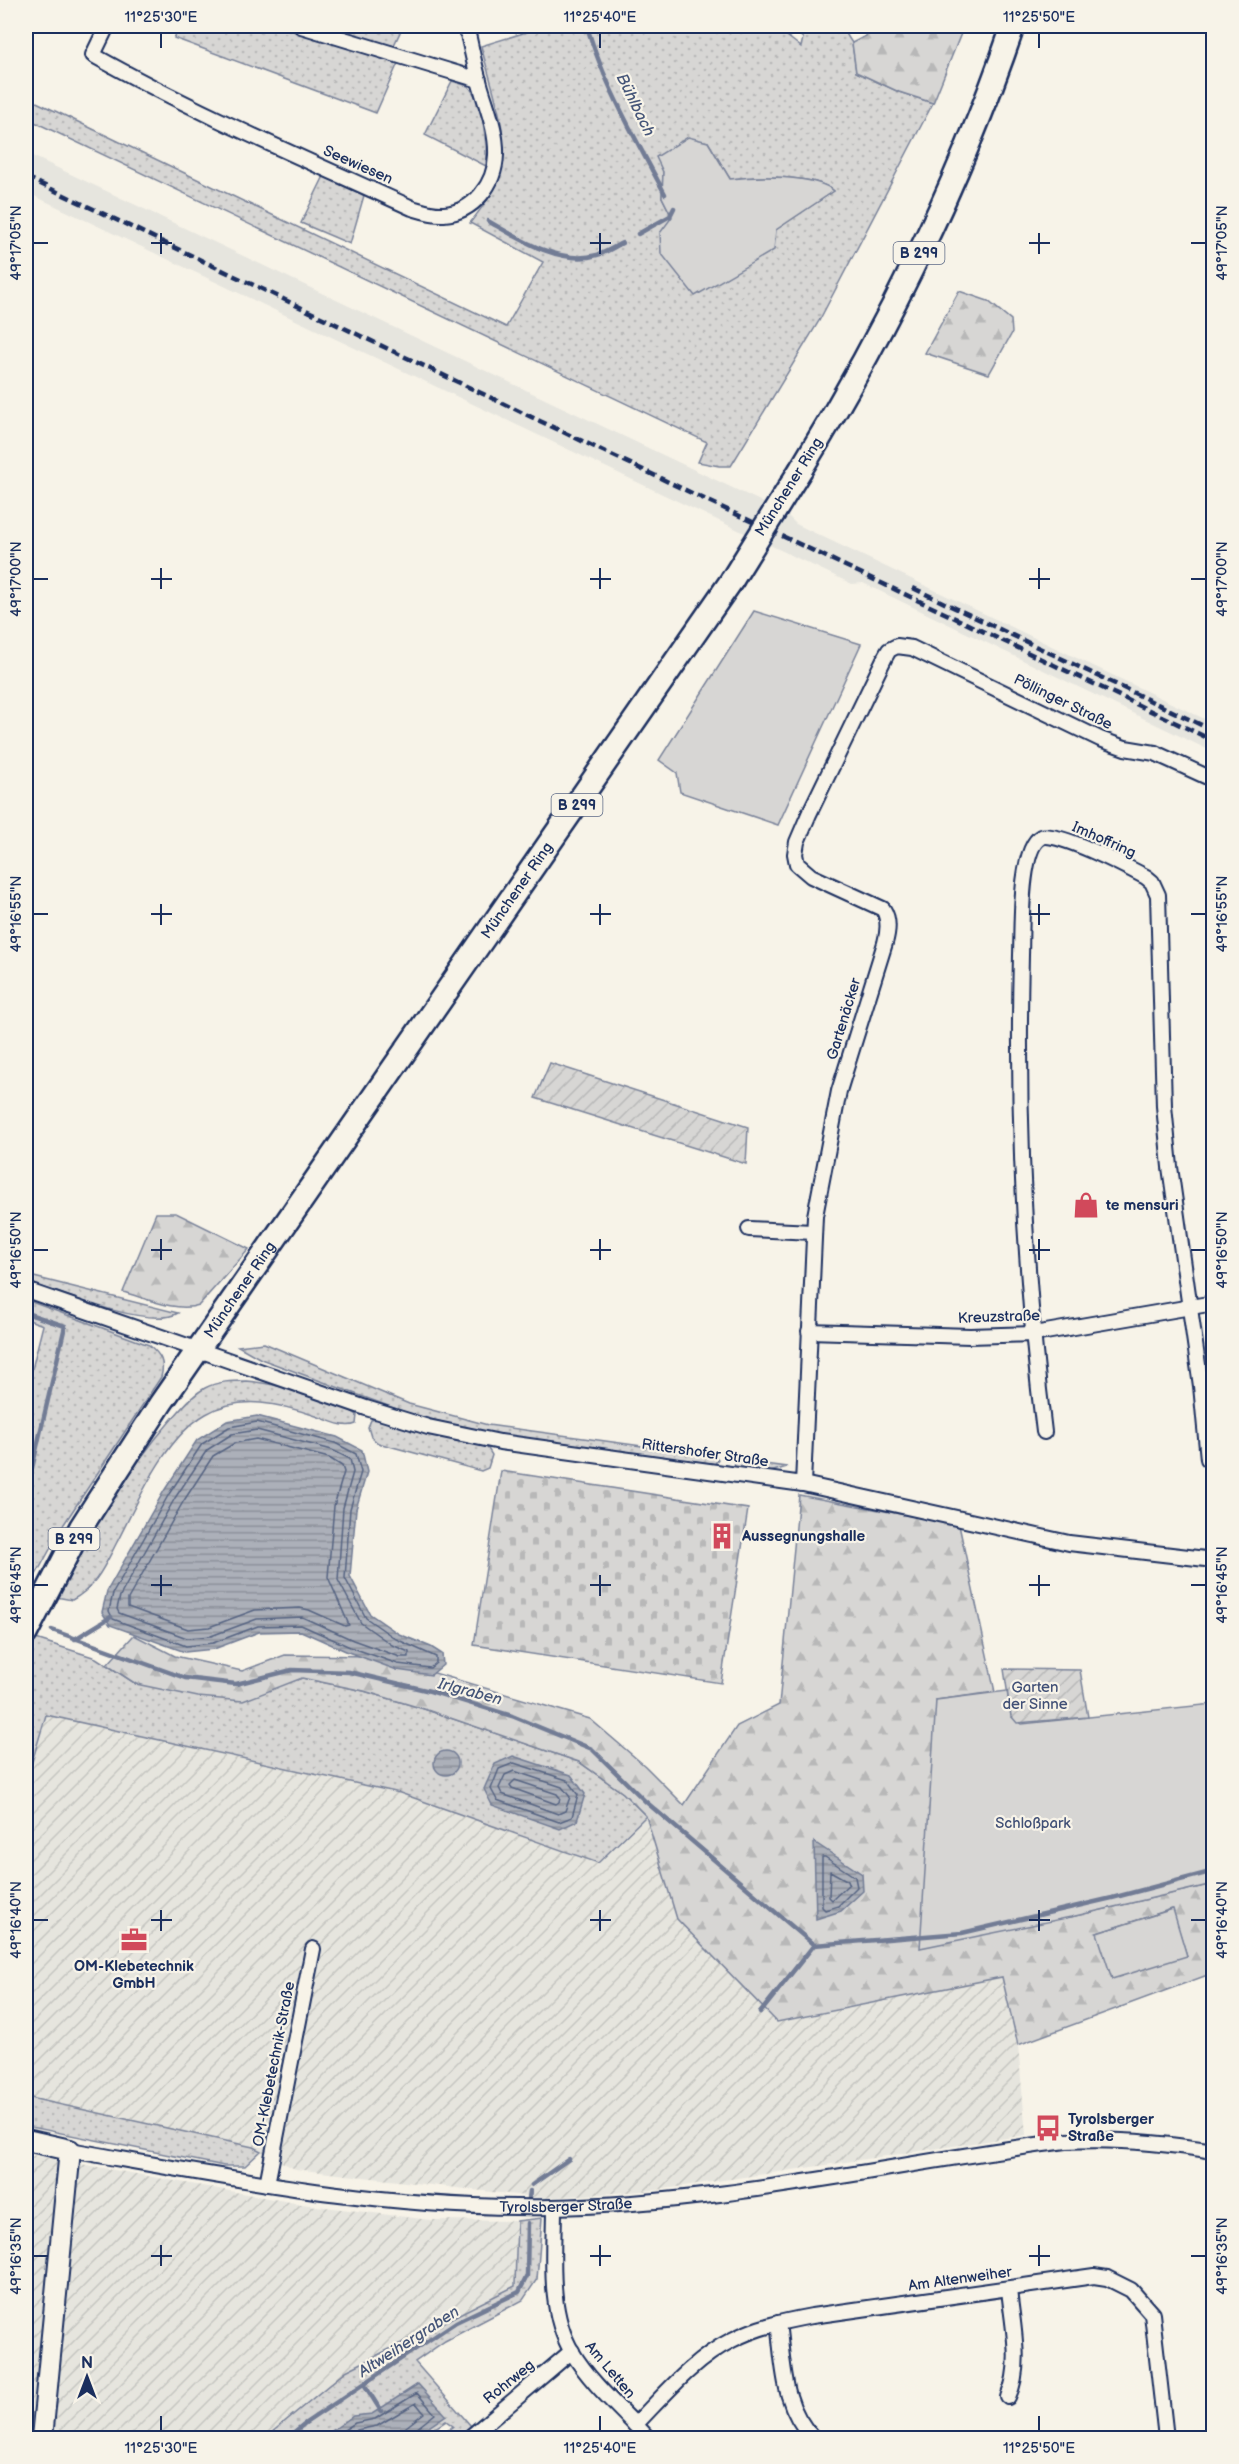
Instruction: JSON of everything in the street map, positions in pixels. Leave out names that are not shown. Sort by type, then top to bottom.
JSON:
[{"type":"main road","name":"Münchener Ring","points":[[26,1634],[81,1527],[131,1449],[732,579],[801,469],[846,394],[910,274],[967,148],[1013,26]]},
{"type":"street","name":"Seewiesen","points":[[107,26],[93,55],[184,105],[428,213],[442,214],[470,206],[478,199],[488,184],[494,168],[495,133],[466,26]]},
{"type":"street","points":[[301,26],[479,80]]},
{"type":"street","name":"Pöllinger Straße","points":[[901,645],[942,662],[1100,739],[1125,748],[1155,753],[1214,780]]},
{"type":"street","name":"Gartenäcker","points":[[803,1485],[813,1232],[839,1091],[885,944],[888,919],[878,905],[807,873],[797,864],[796,848],[809,814],[885,657],[893,647],[901,645]]},
{"type":"street","name":"Imhoffring","points":[[1034,1334],[1022,1197],[1019,1034],[1022,916],[1027,864],[1033,846],[1047,835],[1064,839],[1146,877],[1152,882],[1158,895],[1164,1106],[1189,1308]]},
{"type":"street","points":[[749,1229],[813,1232]]},
{"type":"street","name":"Rittershofer Straße","points":[[26,1290],[366,1408],[429,1427],[500,1442],[803,1485],[1069,1543],[1214,1560]]},
{"type":"street","name":"Kreuzstraße","points":[[809,1331],[970,1336],[1034,1334],[1214,1303]]},
{"type":"street","points":[[1189,1308],[1201,1386],[1208,1459]]},
{"type":"street","points":[[1034,1334],[1044,1432]]},
{"type":"street","name":"OM-Klebetechnik-Straße","points":[[267,2184],[313,1949]]},
{"type":"street","name":"Tyrolsberger Straße","points":[[26,2140],[70,2150],[267,2184],[444,2206],[554,2207],[762,2190],[1066,2141],[1099,2140],[1159,2144],[1214,2151]]},
{"type":"street","points":[[42,2439],[70,2150]]},
{"type":"street","name":"Am Letten","points":[[554,2207],[555,2287],[558,2316],[572,2351],[585,2370],[648,2439]]},
{"type":"street","name":"Am Altenweiher","points":[[636,2424],[689,2370],[712,2352],[734,2339],[778,2323],[812,2316],[1094,2276],[1113,2280],[1131,2290],[1152,2314],[1166,2439]]},
{"type":"street","points":[[1008,2397],[1014,2375],[1015,2359],[1009,2289]]},
{"type":"street","points":[[778,2323],[790,2404],[802,2427],[813,2439]]},
{"type":"street","name":"Rohrweg","points":[[468,2439],[572,2351]]},
{"type":"shaded area","points":[[26,153],[758,500],[788,516],[796,524],[1213,723],[1213,752],[863,583],[852,584],[26,192]]},
{"type":"shaded area","points":[[46,1715],[400,1793],[598,1863],[646,1816],[677,1919],[777,2022],[1002,1977],[1018,2045],[1026,2135],[657,2190],[542,2198],[295,2169],[253,2147],[26,2097],[26,1782]]},
{"type":"shaded area","points":[[26,2154],[301,2204],[430,2220],[517,2221],[515,2286],[346,2371],[265,2438],[26,2438]]},
{"type":"green space","points":[[180,26],[276,26],[398,63],[376,113],[174,38]]},
{"type":"green space","points":[[322,26],[403,26],[393,47]]},
{"type":"green space","points":[[546,26],[774,26],[801,47],[803,38],[787,26],[841,26],[852,43],[856,72],[899,92],[933,103],[819,321],[731,466],[698,462],[707,442],[26,118],[26,97],[506,327],[543,262],[470,223],[497,184],[504,151],[499,115],[481,46]],"holes":[[[708,142],[730,179],[754,177],[799,179],[825,185],[834,191],[775,230],[672,217],[662,197],[663,172]]]},
{"type":"green space","points":[[885,26],[964,26],[933,103],[899,92],[856,72],[852,43]]},
{"type":"green space","points":[[452,81],[468,86],[478,102],[485,135],[486,166],[425,135]]},
{"type":"green space","points":[[688,137],[708,142],[730,179],[769,177],[799,179],[825,185],[834,191],[776,230],[774,250],[695,296],[661,253],[660,233],[672,217],[662,197],[663,172],[656,157]]},
{"type":"green space","points":[[325,174],[365,192],[350,244],[301,223]]},
{"type":"green space","points":[[959,291],[988,301],[1011,320],[1012,333],[989,374],[925,353]]},
{"type":"green space","points":[[754,611],[861,644],[778,825],[680,792],[677,773],[659,760]]},
{"type":"green space","points":[[550,1063],[748,1127],[746,1164],[535,1098]]},
{"type":"green space","points":[[156,1213],[176,1213],[249,1249],[199,1305],[171,1306],[123,1292]]},
{"type":"green space","points":[[26,1275],[178,1313],[165,1317],[147,1317],[103,1308],[26,1281]]},
{"type":"green space","points":[[26,1300],[149,1345],[159,1356],[162,1367],[161,1377],[64,1524],[26,1593],[26,1393],[43,1325],[26,1319]]},
{"type":"green space","points":[[264,1343],[409,1404],[488,1425],[715,1456],[718,1459],[715,1464],[486,1433],[410,1414],[261,1359],[238,1346]]},
{"type":"green space","points":[[231,1381],[246,1381],[287,1388],[335,1403],[357,1415],[356,1424],[341,1425],[289,1408],[261,1403],[233,1404],[206,1414],[177,1439],[165,1455],[93,1583],[72,1600],[56,1597],[109,1505],[139,1461],[172,1419],[191,1398],[205,1388]]},
{"type":"green space","points":[[378,1419],[487,1447],[492,1455],[488,1468],[481,1471],[378,1443],[371,1437],[368,1427],[371,1420]]},
{"type":"green space","points":[[735,1460],[787,1467],[770,1472],[734,1468]]},
{"type":"green space","points":[[501,1471],[748,1509],[721,1683],[474,1645]]},
{"type":"green space","points":[[799,1495],[959,1525],[995,1692],[936,1700],[1071,1917],[1213,1884],[1213,1973],[1018,2045],[1002,1977],[777,2022],[677,1919],[646,1816],[623,1793],[579,1762],[424,1709],[364,1691],[302,1678],[243,1701],[198,1697],[136,1684],[107,1665],[134,1635],[175,1656],[242,1671],[285,1655],[377,1656],[590,1719],[645,1766],[684,1805],[737,1726],[779,1705]],"holes":[[[1172,1909],[1187,1956],[1097,1933]]]},
{"type":"green space","points":[[36,1639],[96,1658],[136,1684],[280,1685],[302,1678],[364,1691],[579,1762],[623,1793],[646,1816],[598,1863],[400,1793],[46,1715],[26,1782],[26,1662]]},
{"type":"green space","name":"Garten der Sinne","points":[[1004,1669],[1080,1670],[1088,1717],[1017,1723],[1011,1716]]},
{"type":"green space","name":"Schloßpark","points":[[1007,1691],[1011,1716],[1022,1724],[1213,1704],[1213,1884],[1071,1917],[920,1948],[936,1700]]},
{"type":"green space","points":[[1173,1909],[1187,1956],[1112,1979],[1097,1933]]},
{"type":"green space","points":[[26,2097],[253,2147],[261,2151],[245,2166],[224,2166],[26,2126]]},
{"type":"green space","points":[[542,2218],[537,2279],[523,2300],[445,2341],[415,2362],[471,2426],[459,2438],[439,2438],[453,2426],[446,2421],[420,2438],[265,2438],[346,2371],[515,2286],[517,2221]]},
{"type":"water","points":[[257,1416],[337,1437],[362,1450],[367,1472],[356,1509],[350,1576],[370,1614],[399,1634],[442,1654],[443,1665],[431,1675],[397,1670],[301,1631],[259,1632],[214,1649],[185,1652],[110,1625],[102,1612],[107,1591],[164,1491],[197,1440],[227,1421]]},
{"type":"water","points":[[446,1751],[451,1752],[457,1758],[457,1768],[451,1774],[446,1775],[441,1774],[435,1768],[434,1763],[435,1758],[441,1752]]},
{"type":"water","points":[[513,1756],[571,1775],[585,1794],[577,1821],[560,1829],[492,1805],[484,1789],[495,1764]]},
{"type":"water","points":[[814,1842],[862,1874],[863,1891],[841,1911],[816,1919]]},
{"type":"water","points":[[418,2384],[446,2415],[413,2438],[322,2438],[353,2416],[372,2414]]},
{"type":"waterway","name":"Bühlbach","points":[[587,26],[611,90],[665,194]]},
{"type":"waterway","name":"Bühlbach","points":[[638,234],[670,216],[674,208]]},
{"type":"waterway","name":"Bühlbach","points":[[488,221],[540,249],[569,257],[597,255],[622,243]]},
{"type":"waterway","name":"Irlgraben","points":[[26,1313],[65,1326],[26,1494]]},
{"type":"waterway","points":[[75,1639],[111,1617]]},
{"type":"waterway","name":"Irlgraben","points":[[52,1630],[185,1678],[236,1684],[292,1670],[349,1672],[430,1691],[512,1716],[592,1749],[645,1801],[814,1945]]},
{"type":"waterway","points":[[814,1945],[962,1933],[1112,1898],[1214,1871]]},
{"type":"waterway","name":"Altweihergraben","points":[[760,2013],[814,1945]]},
{"type":"waterway","name":"Altweihergraben","points":[[532,2185],[569,2159]]},
{"type":"waterway","name":"Altweihergraben","points":[[529,2198],[530,2191]]},
{"type":"waterway","name":"Altweihergraben","points":[[287,2438],[304,2424],[456,2322],[519,2292],[527,2276],[528,2223]]},
{"type":"waterway","points":[[364,2384],[381,2411]]},
{"type":"railway","points":[[26,177],[1214,741]]},
{"type":"railway","points":[[913,588],[1214,731]]},
{"type":"place","name":"te mensuri","points":[[1086,1205]]},
{"type":"place","name":"Aussegnungshalle","points":[[722,1536]]},
{"type":"place","name":"OM-Klebetechnik GmbH","points":[[134,1940]]},
{"type":"place","name":"Tyrolsberger Straße","points":[[1048,2128]]}]
